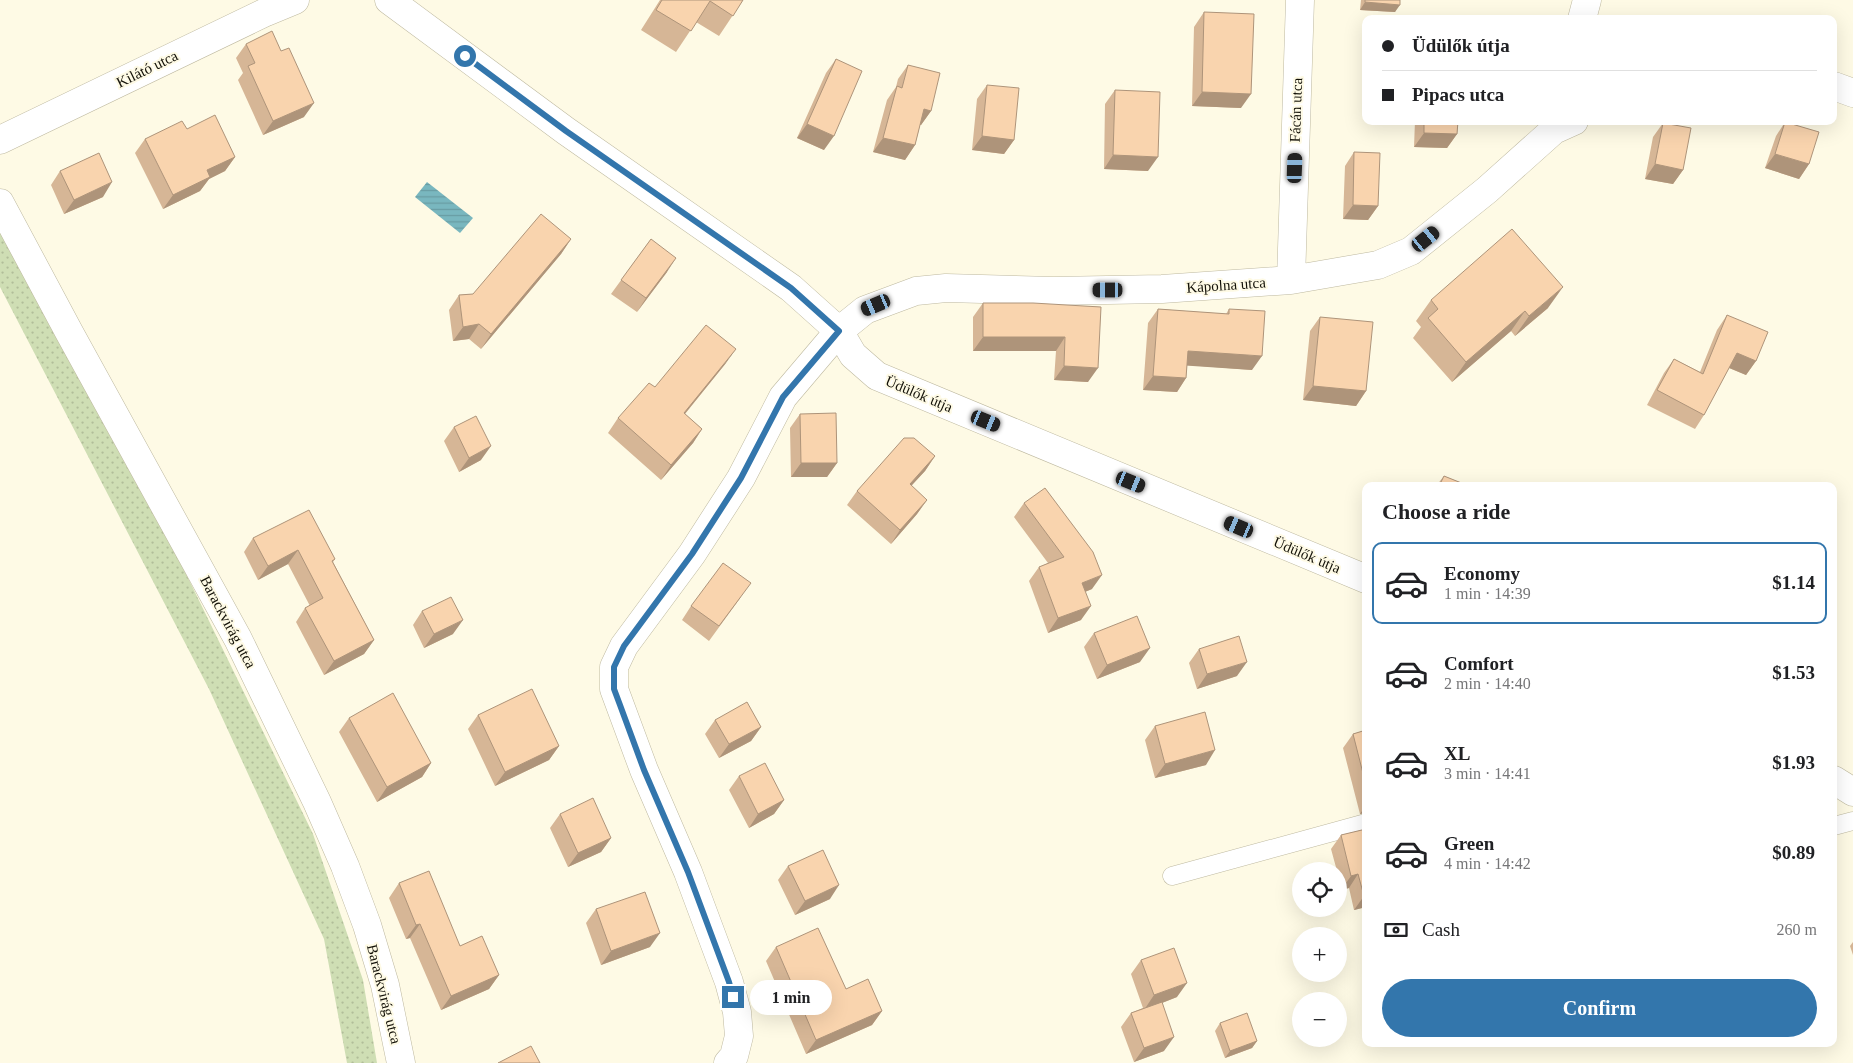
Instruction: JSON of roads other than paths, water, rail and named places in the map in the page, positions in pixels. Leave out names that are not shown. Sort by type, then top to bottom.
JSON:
[{"type":"street","name":"Kilátó utca","points":[[0,140],[264,6],[295,0]]},
{"type":"street","name":"Üdülők útja","points":[[389,0],[566,131],[791,288],[839,331],[853,355],[877,376],[1362,577]]},
{"type":"street","name":"Fácán utca","points":[[1291,280],[1300,0]]},
{"type":"street","points":[[1583,15],[1587,0]]},
{"type":"street","points":[[1837,87],[1853,94]]},
{"type":"street","name":"Kápolna utca","points":[[728,1063],[734,1056],[739,1036],[737,1012],[729,982],[688,872],[644,770],[617,698],[614,689],[614,667],[624,646],[692,554],[741,478],[783,397],[839,331],[865,310],[916,291],[946,288],[1162,290],[1291,280],[1378,265],[1411,251],[1487,190],[1560,125]]},
{"type":"street","name":"Barackvirág utca","points":[[0,203],[238,639],[317,802],[345,866],[367,925],[385,985],[401,1063]]},
{"type":"street","points":[[1837,782],[1853,792]]},
{"type":"lane","points":[[1837,825],[1853,821]]},
{"type":"lane","points":[[1172,876],[1362,824]]},
{"type":"water","points":[[427,182],[473,218],[460,233],[415,197]]}]
